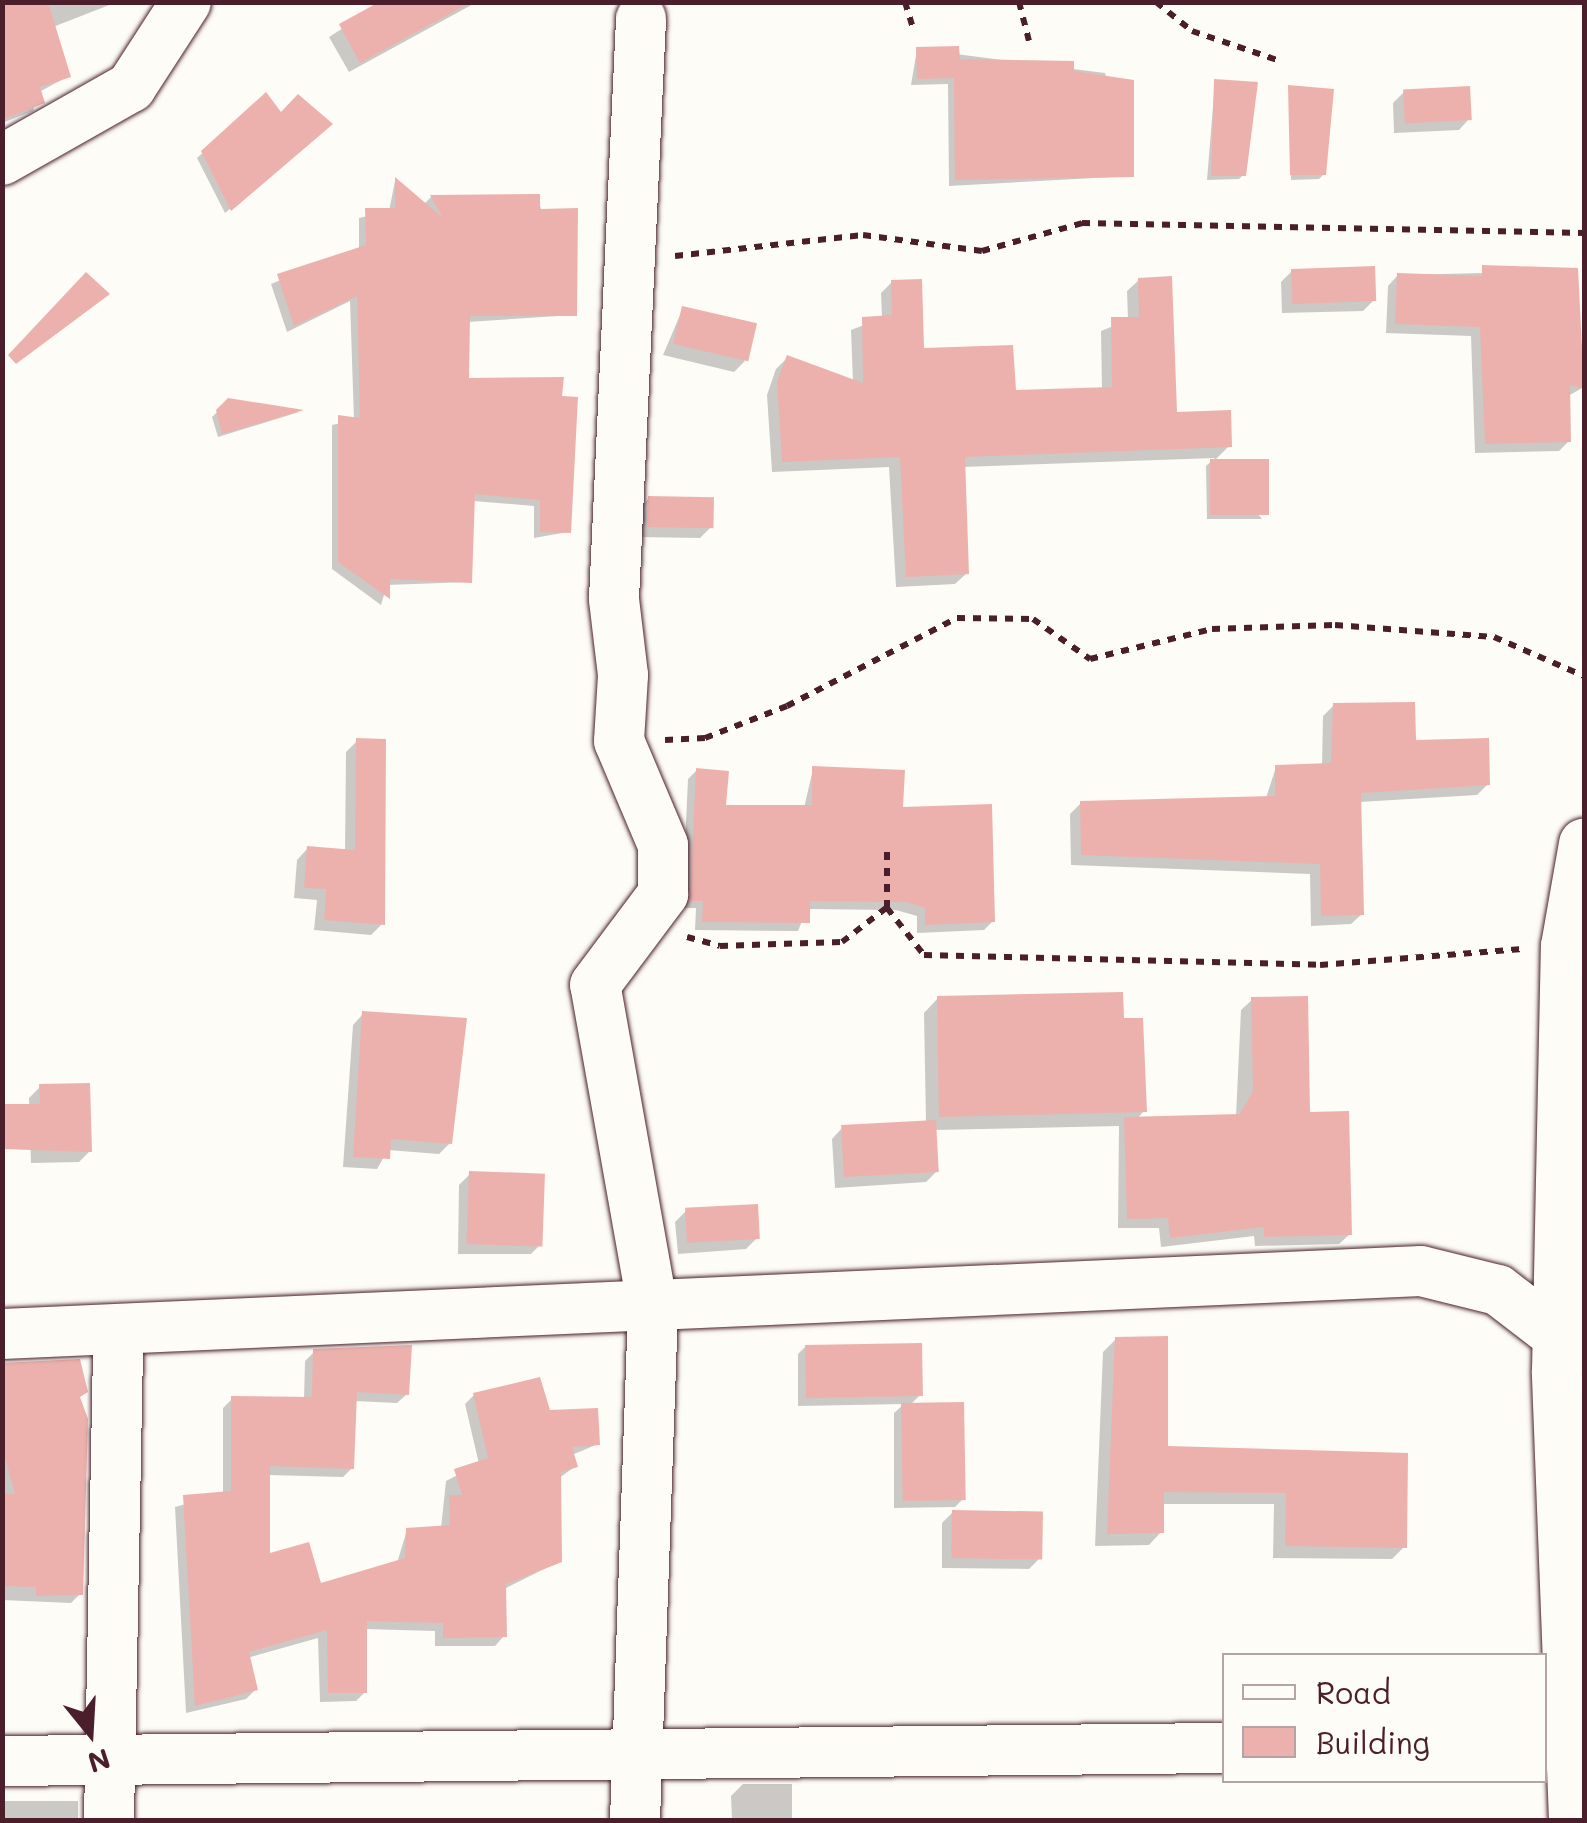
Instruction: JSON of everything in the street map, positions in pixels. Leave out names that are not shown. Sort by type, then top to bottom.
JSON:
[{"type":"street","points":[[2,160],[131,87],[186,2]]},
{"type":"street","points":[[635,1820],[633,1749],[653,1309],[595,986],[663,894],[663,846],[618,741],[623,675],[614,599],[634,254],[641,19]]},
{"type":"street","points":[[1574,1820],[1568,1749],[1558,1336],[1566,946],[1584,844]]},
{"type":"street","points":[[2,1334],[653,1309],[1421,1271],[1498,1290],[1558,1336]]},
{"type":"street","points":[[109,1820],[118,1332]]},
{"type":"street","points":[[2,1761],[633,1749],[1222,1748]]},
{"type":"path","points":[[904,2],[914,32]]},
{"type":"path","points":[[1019,2],[1029,40]]},
{"type":"path","points":[[1156,2],[1192,31],[1277,60]]},
{"type":"path","points":[[1169,12],[1174,2]]},
{"type":"path","points":[[634,254],[711,258],[864,235],[982,251],[1082,223],[1332,223],[1584,233]]},
{"type":"path","points":[[618,741],[705,738],[956,618],[1033,618],[1090,659],[1212,628],[1336,625],[1494,636],[1584,676]]},
{"type":"path","points":[[887,852],[887,908],[924,955],[976,960],[1320,965],[1566,946]]},
{"type":"path","points":[[642,925],[720,946],[842,942],[887,908]]},
{"type":"building","points":[[2,2],[48,2],[71,77],[40,87],[45,103],[2,120]]},
{"type":"building","points":[[379,2],[471,2],[360,63],[339,24]]},
{"type":"building","points":[[959,46],[960,59],[1074,61],[1074,71],[1134,80],[1134,177],[955,180],[954,78],[917,79],[916,47]]},
{"type":"building","points":[[1214,79],[1258,82],[1246,176],[1211,176]]},
{"type":"building","points":[[1288,85],[1334,89],[1326,175],[1290,175]]},
{"type":"building","points":[[1470,86],[1472,120],[1405,123],[1403,90]]},
{"type":"building","points":[[266,92],[281,112],[298,94],[333,124],[231,211],[201,151]]},
{"type":"building","points":[[395,177],[443,218],[430,195],[540,194],[540,209],[578,208],[577,316],[470,316],[469,378],[564,377],[562,396],[578,397],[571,533],[540,532],[540,500],[475,494],[472,583],[390,579],[390,599],[338,562],[338,415],[360,418],[357,296],[294,326],[277,274],[366,245],[365,208],[395,208]]},
{"type":"building","points":[[1482,265],[1578,268],[1584,389],[1570,385],[1571,442],[1485,444],[1480,327],[1395,324],[1397,273],[1482,276]]},
{"type":"building","points":[[1375,266],[1376,301],[1292,304],[1291,269]]},
{"type":"building","points":[[86,272],[110,294],[16,364],[8,355]]},
{"type":"building","points":[[1172,276],[1177,412],[1231,410],[1232,447],[965,457],[969,574],[906,577],[900,457],[782,462],[777,382],[787,355],[863,383],[862,317],[892,315],[891,280],[922,279],[924,348],[1013,345],[1016,390],[1112,387],[1111,317],[1139,317],[1138,278]]},
{"type":"building","points":[[682,306],[757,323],[748,361],[673,344]]},
{"type":"building","points":[[228,398],[304,410],[222,434],[216,410]]},
{"type":"building","points":[[1210,459],[1269,459],[1269,515],[1210,515]]},
{"type":"building","points":[[648,496],[714,497],[713,528],[647,527]]},
{"type":"building","points":[[1415,702],[1416,740],[1489,738],[1490,785],[1361,793],[1364,915],[1321,916],[1320,864],[1081,855],[1080,801],[1275,796],[1275,765],[1331,763],[1333,703]]},
{"type":"building","points":[[356,738],[386,739],[385,925],[324,920],[326,889],[304,888],[307,846],[355,850]]},
{"type":"building","points":[[812,766],[905,770],[903,807],[992,804],[995,922],[925,925],[925,908],[906,902],[810,901],[810,923],[702,922],[703,901],[690,901],[696,768],[729,771],[726,805],[812,805]]},
{"type":"building","points":[[1123,992],[1124,1018],[1143,1018],[1147,1112],[939,1117],[937,996]]},
{"type":"building","points":[[1308,996],[1310,1112],[1349,1111],[1352,1235],[1264,1237],[1264,1227],[1170,1238],[1168,1218],[1127,1219],[1124,1117],[1240,1114],[1253,1091],[1251,997]]},
{"type":"building","points":[[362,1011],[467,1018],[452,1144],[391,1139],[390,1159],[353,1157]]},
{"type":"building","points":[[90,1083],[92,1152],[2,1149],[2,1104],[40,1104],[39,1084]]},
{"type":"building","points":[[936,1120],[939,1172],[844,1177],[841,1125]]},
{"type":"building","points":[[469,1171],[545,1174],[542,1247],[466,1244]]},
{"type":"building","points":[[758,1204],[760,1239],[687,1243],[685,1208]]},
{"type":"building","points":[[1168,1336],[1168,1446],[1408,1453],[1407,1548],[1285,1546],[1286,1493],[1164,1492],[1164,1533],[1107,1534],[1115,1337]]},
{"type":"building","points":[[922,1343],[923,1396],[806,1398],[805,1345]]},
{"type":"building","points":[[412,1345],[409,1395],[357,1392],[354,1469],[270,1466],[270,1553],[309,1542],[321,1583],[405,1558],[406,1528],[450,1525],[449,1495],[462,1495],[454,1469],[488,1458],[473,1393],[540,1377],[550,1410],[598,1408],[600,1445],[572,1447],[578,1467],[561,1472],[562,1562],[506,1584],[507,1637],[443,1638],[443,1623],[367,1621],[367,1693],[328,1693],[327,1630],[249,1652],[258,1690],[195,1706],[183,1495],[231,1491],[231,1396],[312,1397],[313,1349]]},
{"type":"building","points":[[80,1359],[88,1392],[80,1397],[88,1419],[83,1595],[36,1596],[36,1587],[2,1586],[2,1494],[15,1494],[2,1446],[2,1363]]},
{"type":"building","points":[[964,1402],[966,1500],[903,1501],[901,1403]]},
{"type":"building","points":[[952,1510],[1043,1512],[1042,1560],[951,1558]]}]
